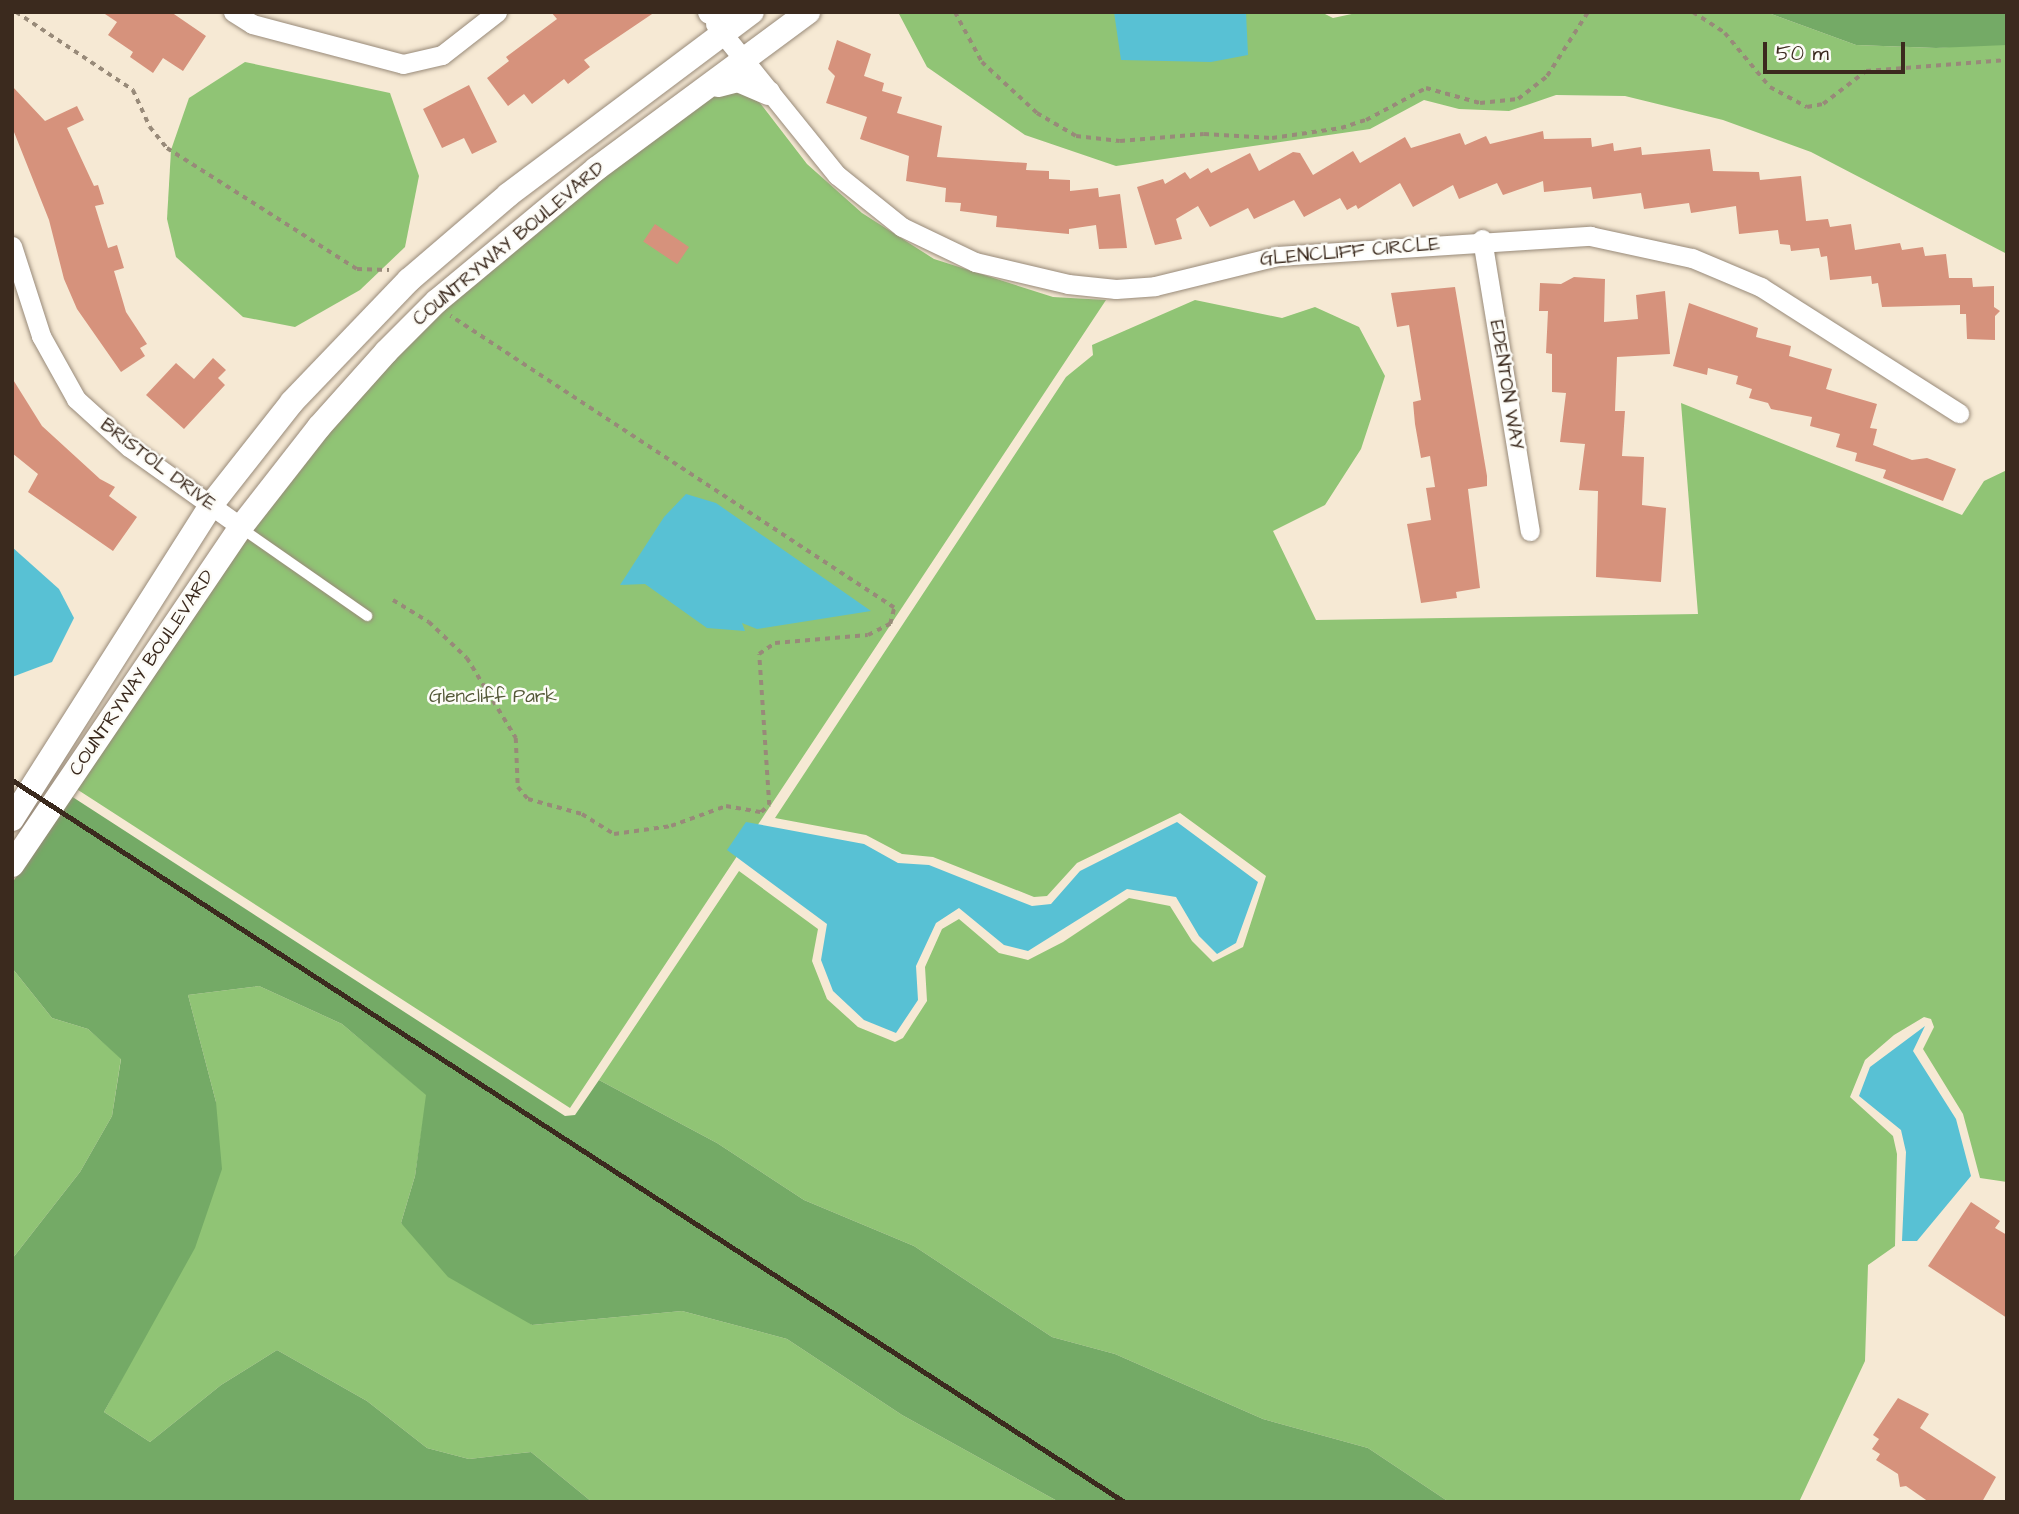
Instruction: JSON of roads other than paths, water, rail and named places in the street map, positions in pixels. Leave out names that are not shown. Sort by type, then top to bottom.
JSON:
[{"type":"street","points":[[233,12],[252,24],[403,64],[442,55],[497,12]]},
{"type":"street","points":[[693,58],[708,36],[707,12],[733,17],[751,12]]},
{"type":"street","name":"GLENCLIFF CIRCLE","points":[[707,12],[768,93],[837,175],[902,226],[975,262],[1036,278],[1116,289],[1155,286],[1278,256],[1422,248],[1482,239],[1590,236],[1692,258],[1761,287],[1959,413]]},
{"type":"street","name":"COUNTRYWAY BOULEVARD","points":[[12,865],[241,527],[319,427],[437,301],[570,189],[710,88],[751,12]]},
{"type":"street","points":[[570,189],[589,165],[705,78],[766,12]]},
{"type":"street","name":"COUNTRYWAY BOULEVARD","points":[[12,819],[211,505],[292,402],[409,280],[508,195],[693,58],[776,38],[808,12]]},
{"type":"street","points":[[768,93],[761,68],[776,38]]},
{"type":"street","points":[[710,88],[738,80],[768,93]]},
{"type":"street","name":"EDENTON WAY","points":[[1482,239],[1530,531]]},
{"type":"street","name":"BRISTOL DRIVE","points":[[12,246],[41,335],[76,398],[129,447],[241,527]]},
{"type":"lane","points":[[241,527],[367,616]]},
{"type":"water","points":[[1114,12],[1246,12],[1248,55],[1211,62],[1121,60]]},
{"type":"water","points":[[686,494],[716,503],[871,611],[757,629],[742,623],[745,631],[707,628],[645,584],[620,585],[664,517]]},
{"type":"water","points":[[12,547],[59,589],[74,618],[52,662],[12,677]]},
{"type":"water","points":[[746,822],[864,844],[898,863],[929,865],[1032,906],[1051,904],[1080,871],[1177,822],[1258,882],[1236,943],[1217,954],[1199,936],[1176,897],[1127,889],[1028,951],[1004,945],[959,908],[936,923],[916,966],[918,1000],[896,1033],[864,1020],[833,991],[821,960],[827,924],[727,850]]},
{"type":"water","points":[[1925,1026],[1913,1051],[1956,1119],[1971,1176],[1917,1241],[1902,1241],[1906,1152],[1901,1130],[1859,1096],[1870,1067]]},
{"type":"railway","points":[[12,780],[1124,1502]]},
{"type":"park label","name":"Glencliff Park","points":[[493,697]]}]
